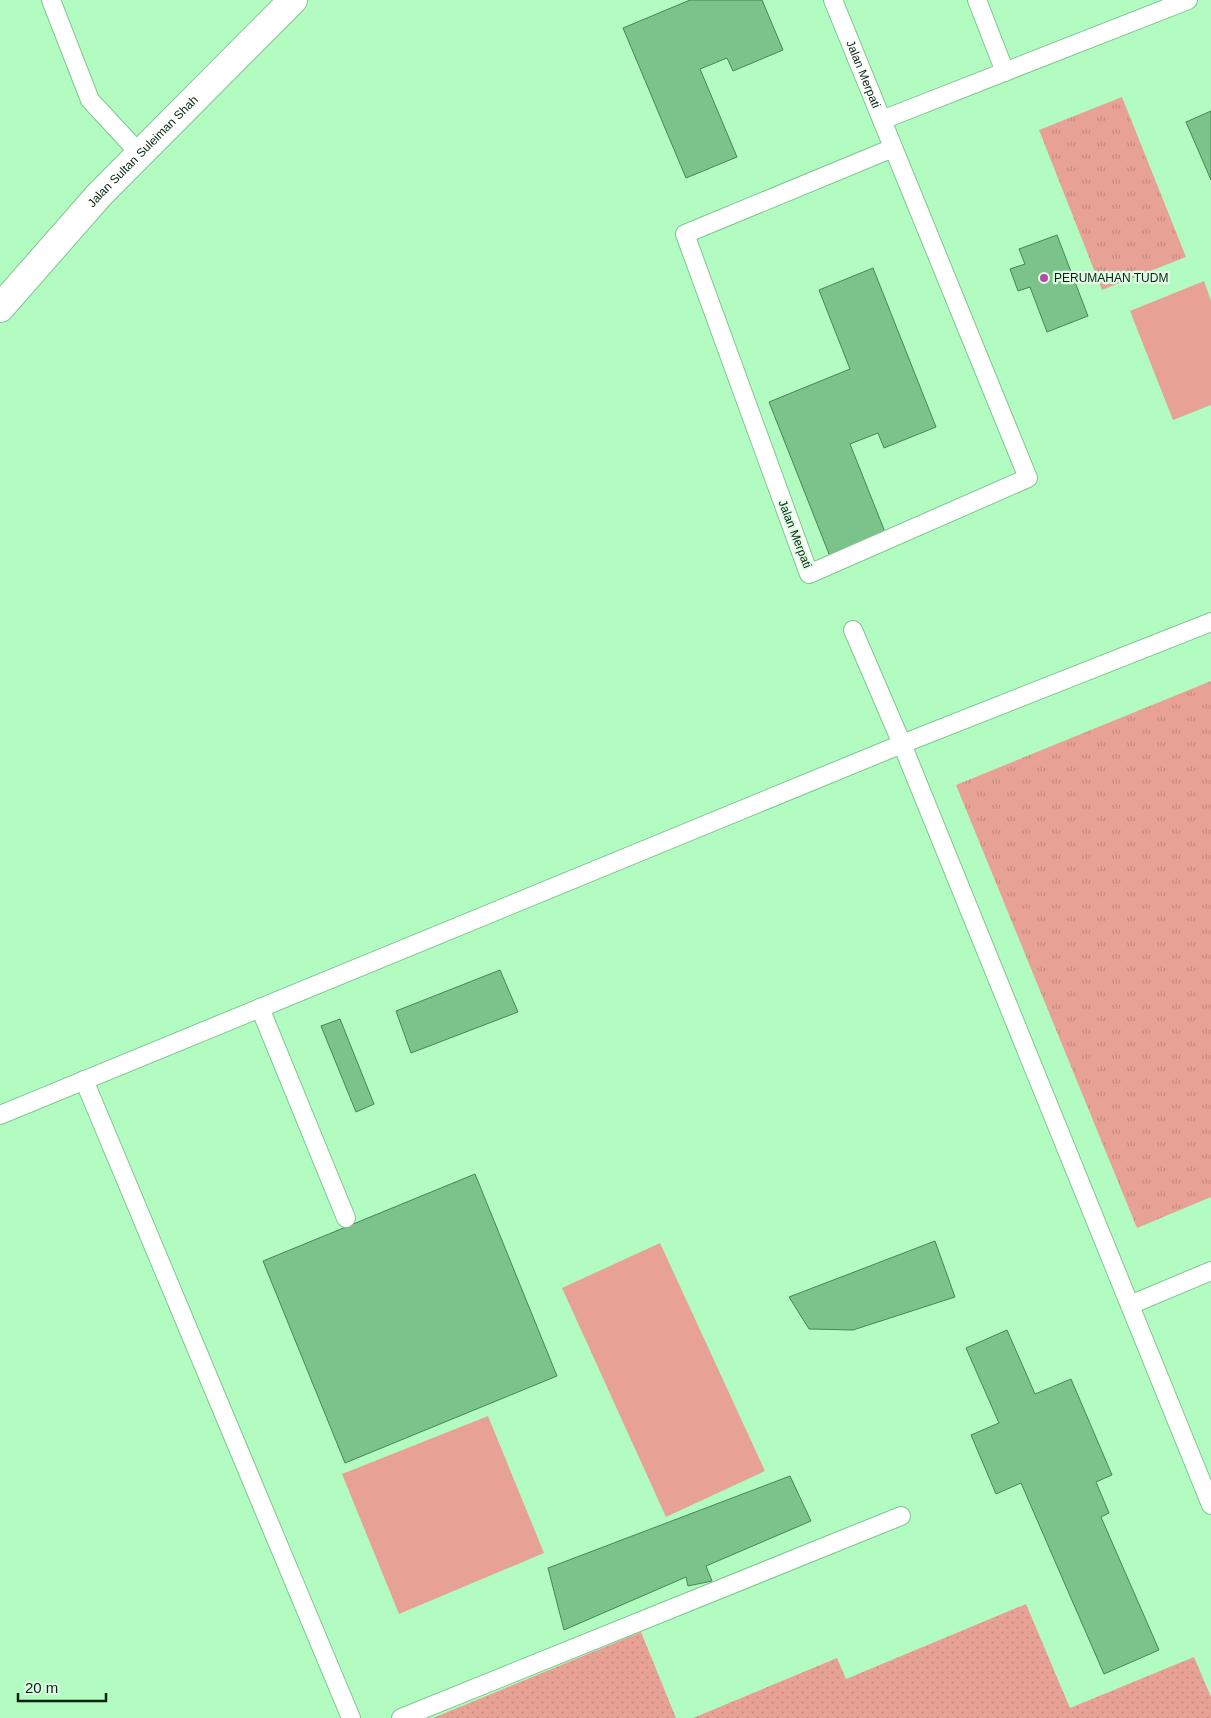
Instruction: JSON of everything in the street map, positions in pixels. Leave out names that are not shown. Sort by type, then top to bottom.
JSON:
[{"type":"street","name":"Jalan Sultan Suleiman Shah","points":[[0,308],[100,194],[293,0]]},
{"type":"lane","points":[[51,0],[90,100],[140,154]]},
{"type":"lane","name":"Jalan Merpati","points":[[833,0],[1028,478],[809,574],[685,234],[893,148]]},
{"type":"lane","points":[[977,0],[1005,72]]},
{"type":"lane","points":[[882,120],[1188,0]]},
{"type":"lane","points":[[0,1115],[902,744],[1211,622]]},
{"type":"lane","points":[[853,630],[902,744],[1211,1505]]},
{"type":"lane","points":[[260,1008],[346,1218]]},
{"type":"lane","points":[[84,1080],[351,1718]]},
{"type":"lane","points":[[1130,1305],[1211,1271]]},
{"type":"lane","points":[[401,1718],[901,1516]]},
{"type":"green space","points":[[1122,97],[1186,257],[1102,290],[1039,130]]},
{"type":"green space","points":[[1204,281],[1211,301],[1211,405],[1173,420],[1130,311]]},
{"type":"green space","points":[[1211,681],[1211,1197],[1137,1228],[956,785]]},
{"type":"green space","points":[[660,1243],[765,1471],[666,1517],[562,1288]]},
{"type":"green space","points":[[488,1416],[544,1553],[399,1614],[342,1474]]},
{"type":"green space","points":[[1026,1604],[1070,1708],[1194,1657],[1211,1697],[1211,1718],[693,1718],[837,1658],[846,1679]]},
{"type":"green space","points":[[641,1632],[676,1718],[433,1718]]},
{"type":"building","points":[[690,0],[762,0],[783,50],[733,71],[727,58],[700,69],[737,157],[686,178],[623,28]]},
{"type":"building","points":[[1211,111],[1211,180],[1186,122]]},
{"type":"building","name":"PERUMAHAN TUDM","points":[[1057,235],[1088,316],[1047,332],[1030,287],[1018,291],[1010,269],[1025,264],[1019,249]]},
{"type":"building","points":[[873,268],[936,427],[884,448],[878,433],[850,444],[887,537],[831,559],[769,402],[850,369],[819,290]]},
{"type":"building","points":[[500,970],[518,1012],[411,1053],[396,1011]]},
{"type":"building","points":[[340,1019],[374,1104],[356,1112],[321,1026]]},
{"type":"building","points":[[475,1174],[557,1376],[345,1463],[263,1261]]},
{"type":"building","points":[[935,1241],[955,1297],[853,1330],[809,1329],[789,1297]]},
{"type":"building","points":[[1007,1330],[1035,1394],[1071,1379],[1112,1475],[1096,1482],[1109,1513],[1101,1517],[1159,1650],[1104,1674],[1021,1483],[996,1494],[971,1435],[999,1423],[966,1348]]},
{"type":"building","points":[[790,1476],[811,1521],[706,1566],[712,1581],[688,1586],[686,1577],[564,1630],[548,1568]]},
{"type":"place","name":"PERUMAHAN TUDM","points":[[1044,278]]}]
